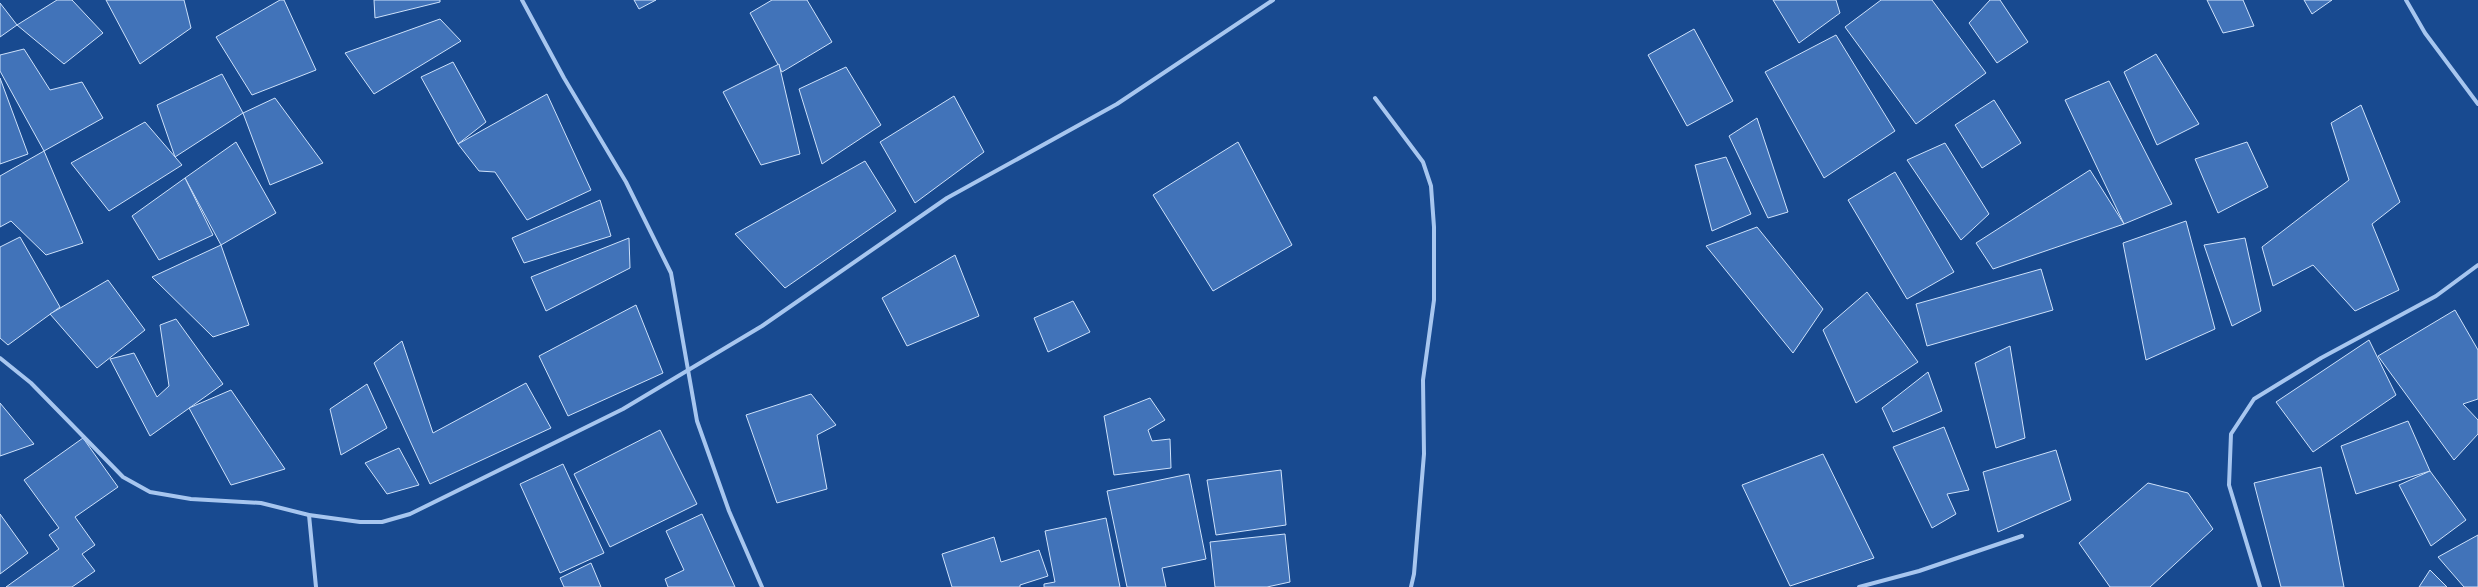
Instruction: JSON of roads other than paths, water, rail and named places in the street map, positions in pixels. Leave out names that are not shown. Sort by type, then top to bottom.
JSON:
[{"type":"street","points":[[522,0],[564,78],[626,182],[671,273],[687,372],[697,421],[729,511],[762,587]]},
{"type":"street","points":[[0,358],[31,383],[124,477],[150,492],[191,499],[261,503],[309,515],[360,522],[382,522],[410,514],[623,409],[687,372],[762,326],[947,198],[1117,104],[1273,0]]},
{"type":"street","points":[[2406,0],[2425,33],[2478,104]]},
{"type":"street","points":[[1375,98],[1423,162],[1431,186],[1434,227],[1434,300],[1423,380],[1424,454],[1414,574],[1411,587]]},
{"type":"street","points":[[2260,587],[2229,485],[2231,434],[2254,399],[2322,358],[2436,296],[2478,265]]},
{"type":"street","points":[[309,515],[316,587]]},
{"type":"street","points":[[1860,587],[1919,571],[2022,536]]}]
